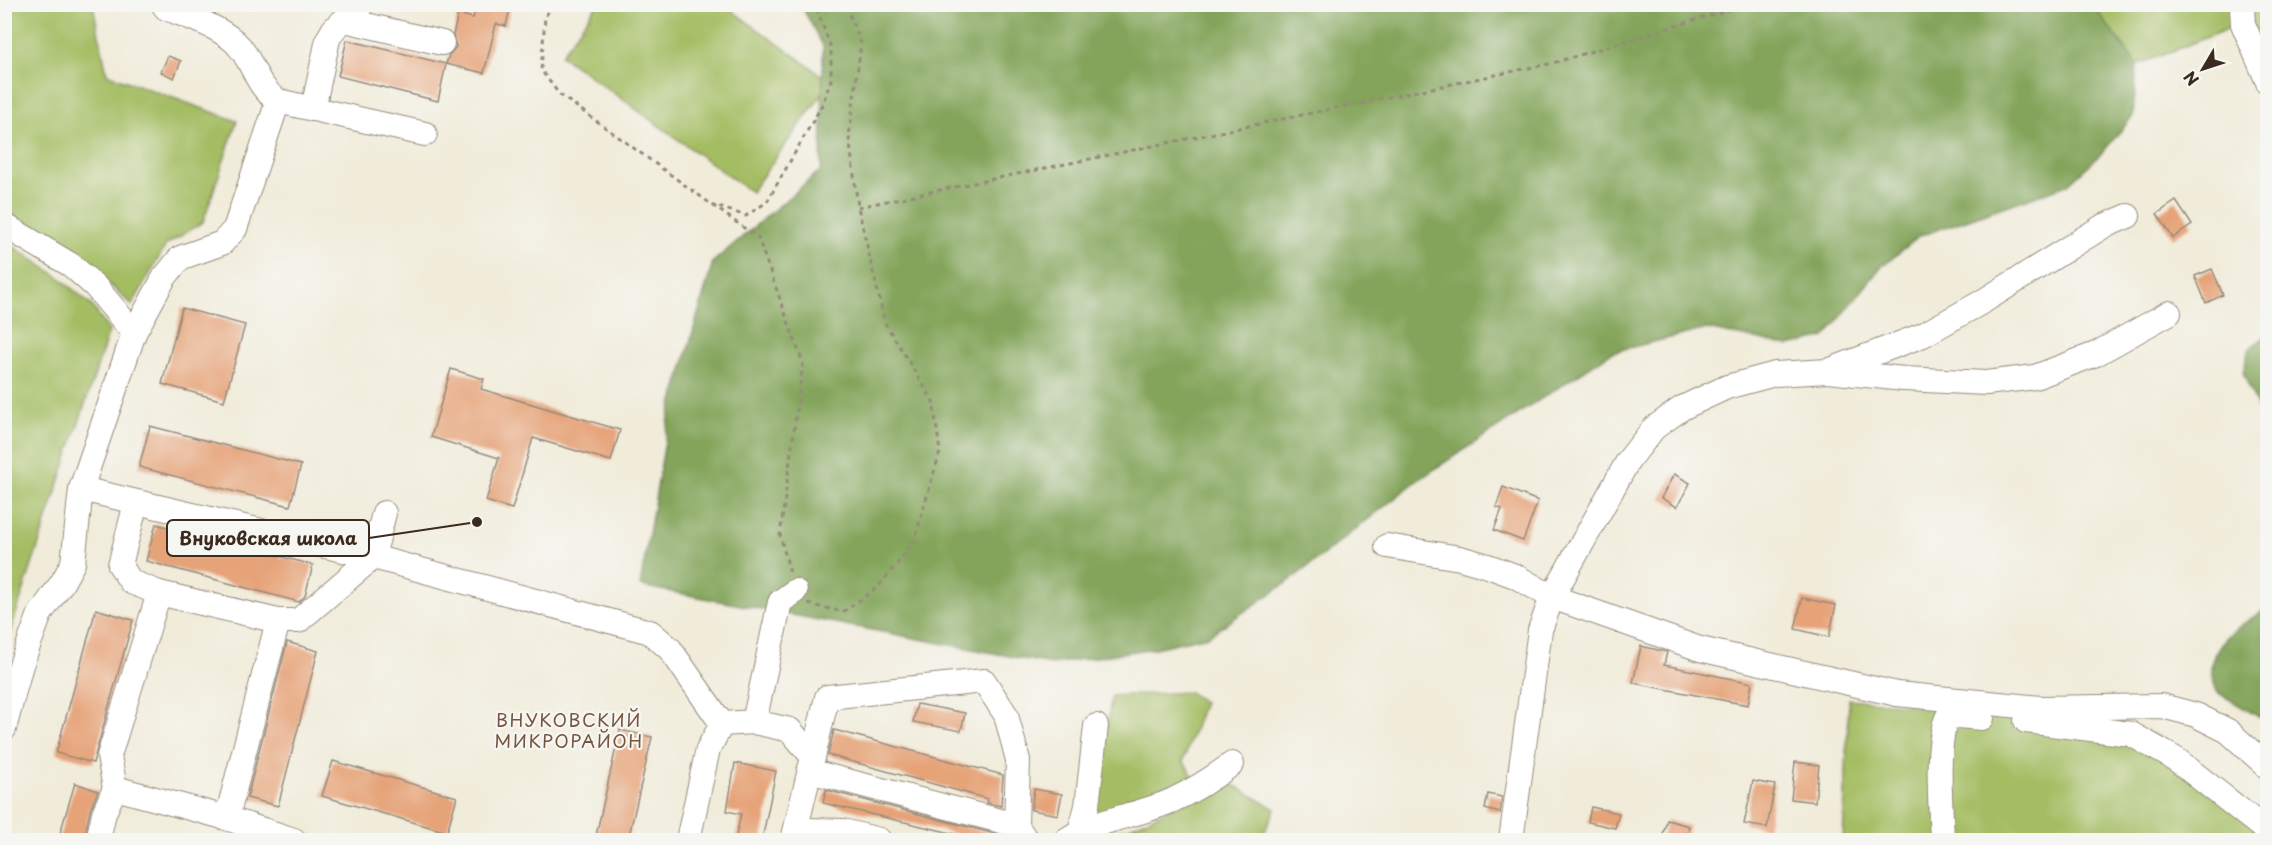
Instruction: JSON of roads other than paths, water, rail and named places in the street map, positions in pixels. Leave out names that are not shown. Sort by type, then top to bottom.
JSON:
[{"type":"street","points":[[163,4],[166,8],[207,24],[235,42],[246,57],[261,86],[278,101],[425,134]]},
{"type":"street","points":[[2245,4],[2242,8],[2242,24],[2268,82]]},
{"type":"street","points":[[314,109],[328,39],[334,29],[353,12],[442,43]]},
{"type":"street","points":[[4,729],[21,665],[40,614],[73,563],[81,489],[134,333],[164,278],[180,258],[222,243],[235,229],[278,101]]},
{"type":"street","points":[[1828,371],[1923,335],[1982,303],[2102,227],[2128,216]]},
{"type":"street","points":[[4,225],[71,265],[95,286],[134,333]]},
{"type":"street","points":[[1511,840],[1540,630],[1552,597],[1628,460],[1654,428],[1682,408],[1727,387],[1775,374],[1828,371],[1904,379],[1986,383],[2035,377],[2096,354],[2169,312]]},
{"type":"street","points":[[81,489],[373,558],[650,632],[670,649],[722,724]]},
{"type":"street","points":[[136,503],[120,565],[131,582],[159,593],[278,621],[298,621],[373,558],[384,513]]},
{"type":"street","points":[[1387,546],[1460,558],[1488,566],[1515,576],[1552,597],[1700,649],[1897,694],[2041,708],[2162,706],[2196,715],[2228,731],[2268,767]]},
{"type":"street","points":[[754,722],[780,602],[795,591]]},
{"type":"street","points":[[98,840],[104,813],[115,788],[109,756],[159,593]]},
{"type":"street","points":[[223,817],[230,806],[278,621]]},
{"type":"street","points":[[722,724],[754,722],[789,730],[811,764],[1021,833],[1018,760],[1006,715],[984,681],[827,697],[811,764],[803,796],[803,837],[843,831],[879,840]]},
{"type":"street","points":[[1942,840],[1940,798],[1942,730],[1947,718],[1957,716],[2131,734],[2177,760],[2268,832]]},
{"type":"street","points":[[688,840],[708,749],[722,724]]},
{"type":"street","points":[[1073,836],[1087,806],[1096,726]]},
{"type":"street","points":[[1073,836],[1170,801],[1213,778],[1232,764]]},
{"type":"street","points":[[115,788],[223,817],[294,840]]},
{"type":"place","name":"Внуковская школа","points":[[477,522]]},
{"type":"district","name":"ВНУКОВСКИЙ МИКРОРАЙОН","points":[[569,731]]}]
